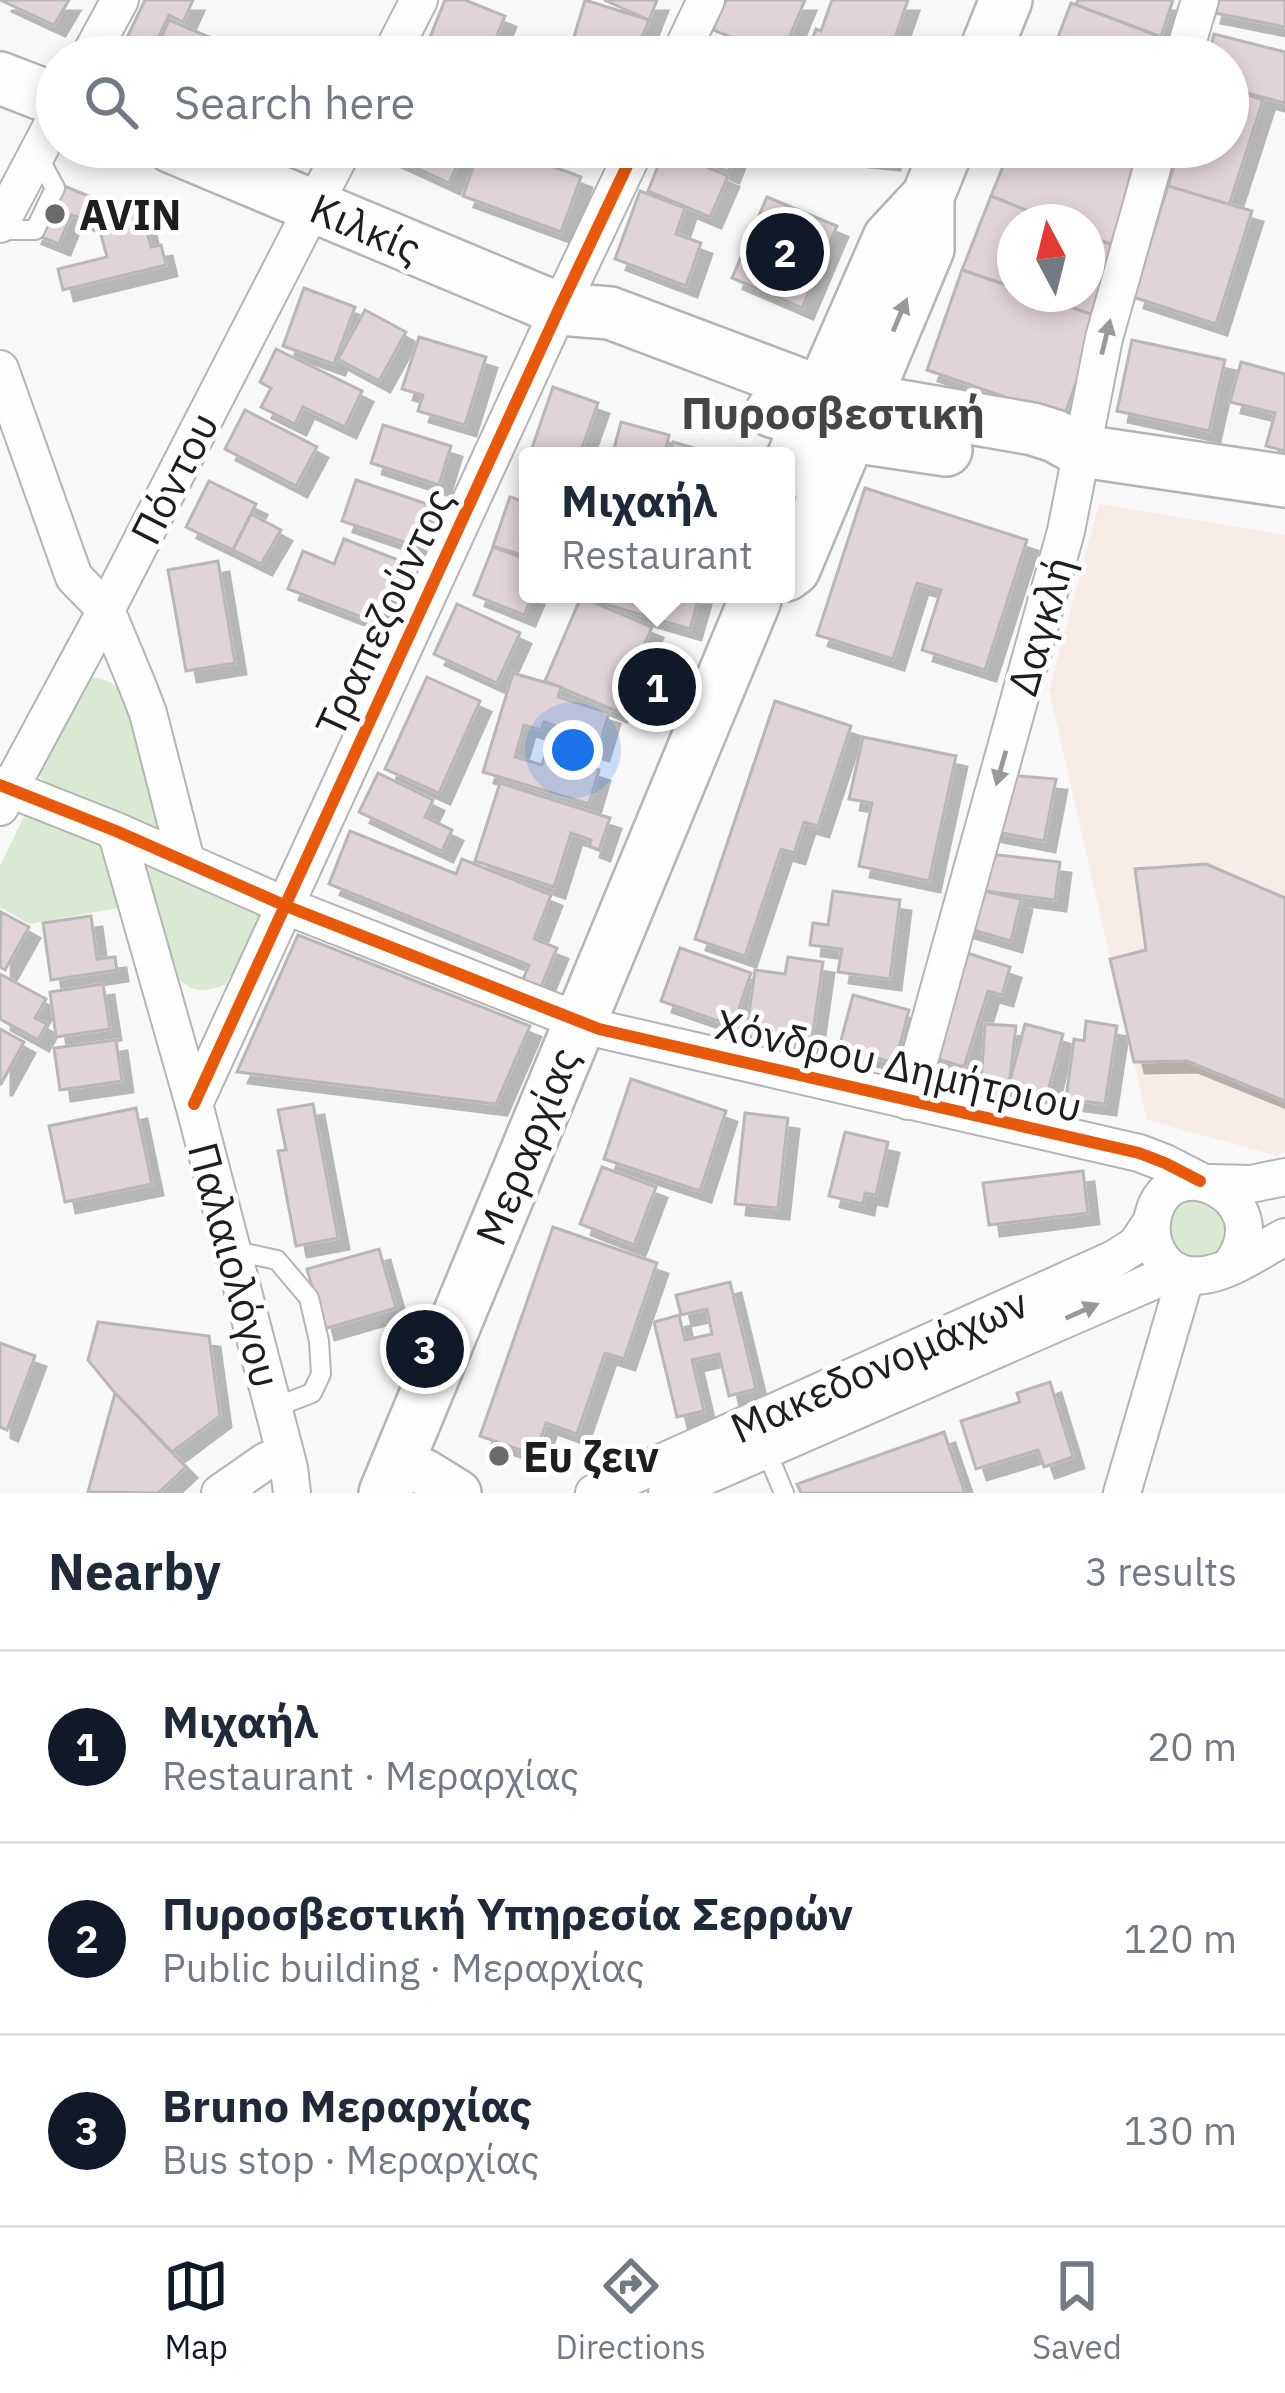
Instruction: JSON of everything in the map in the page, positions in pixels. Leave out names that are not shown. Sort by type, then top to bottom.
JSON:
[{"type":"main road","points":[[991,36],[1006,0]]},
{"type":"main road","points":[[0,78],[36,92]]},
{"type":"main road","name":"Κιλκίς","points":[[223,168],[559,308],[610,313],[835,414],[1030,463],[1082,451],[1285,482]]},
{"type":"main road","name":"Μεραρχίας","points":[[795,565],[889,238],[928,196],[939,168]]},
{"type":"main road","name":"Μεραρχίας","points":[[795,462],[835,414]]},
{"type":"main road","name":"Μεραρχίας","points":[[391,1478],[578,1022],[759,603]]},
{"type":"street","points":[[100,36],[120,0]]},
{"type":"street","points":[[401,36],[419,0]]},
{"type":"street","points":[[689,36],[706,0]]},
{"type":"street","points":[[1190,36],[1200,0]]},
{"type":"street","points":[[0,227],[36,153]]},
{"type":"street","name":"Πόντου","points":[[3,793],[106,610],[333,168]]},
{"type":"street","name":"Τραπεζούντος","points":[[194,1104],[626,168]]},
{"type":"street","name":"Δαγκλή","points":[[908,1101],[1066,531],[1104,338],[1152,168]]},
{"type":"street","points":[[0,369],[74,577],[106,610],[148,713],[186,862]]},
{"type":"street","name":"Χόνδρου Δημήτριου","points":[[3,793],[116,831],[286,906],[614,1034],[1139,1153],[1205,1182]]},
{"type":"street","name":"Παλαιολόγου","points":[[116,831],[194,1104],[292,1493]]},
{"type":"street","points":[[1285,1177],[1251,1184],[1178,1186],[1159,1202],[1151,1235],[1156,1251],[1181,1273],[1208,1276],[1285,1237]]},
{"type":"street","points":[[1205,1182],[1232,1195],[1244,1214],[1245,1243],[1230,1266]]},
{"type":"street","name":"Μακεδονομάχων","points":[[594,1493],[1114,1259],[1136,1245],[1152,1221]]},
{"type":"street","points":[[1122,1493],[1181,1273]]},
{"type":"street","name":"Μακεδονομάχων","points":[[667,1493],[1181,1273]]},
{"type":"street","points":[[220,1493],[285,1453]]},
{"type":"street","points":[[391,1478],[434,1477],[458,1493]]},
{"type":"lane","points":[[231,1250],[277,1260],[309,1298],[321,1374],[312,1394],[272,1408]]},
{"type":"lane","points":[[766,1450],[784,1493]]},
{"type":"shaded area","points":[[1099,504],[1285,535],[1285,1152],[1277,1156],[1147,1120],[1049,690]]},
{"type":"green space","points":[[89,677],[111,683],[127,698],[162,831],[155,834],[49,790],[37,772]]},
{"type":"green space","points":[[27,810],[106,842],[124,907],[29,924],[0,907],[0,866]]},
{"type":"green space","points":[[144,861],[260,914],[261,925],[225,985],[200,990],[177,978]]},
{"type":"green space","points":[[1205,1198],[1230,1223],[1217,1255],[1200,1259],[1176,1250],[1168,1229],[1175,1208]]},
{"type":"building","points":[[0,0],[69,0],[54,25]]},
{"type":"building","points":[[145,0],[193,0],[183,22],[169,15],[159,36],[128,36]]},
{"type":"building","points":[[445,0],[465,0],[505,16],[497,36],[430,36]]},
{"type":"building","points":[[585,0],[649,20],[643,36],[574,36]]},
{"type":"building","points":[[604,0],[657,0],[649,20]]},
{"type":"building","points":[[726,0],[805,0],[790,36],[728,36],[713,30]]},
{"type":"building","points":[[832,0],[908,0],[895,36],[814,36],[816,29],[821,31]]},
{"type":"building","points":[[1078,0],[1173,0],[1161,36],[1076,5]]},
{"type":"building","points":[[1213,0],[1285,0],[1285,27],[1210,12]]},
{"type":"building","points":[[1071,3],[1158,36],[1059,36]]},
{"type":"building","points":[[169,20],[207,36],[162,36]]},
{"type":"building","points":[[1249,43],[1285,52],[1285,103],[1249,94]]},
{"type":"building","points":[[1249,95],[1263,100],[1249,143]]},
{"type":"building","points":[[416,168],[456,168],[449,183]]},
{"type":"building","points":[[473,168],[557,168],[581,177],[561,232],[463,196]]},
{"type":"building","points":[[657,168],[709,168],[728,176],[710,217],[648,191]]},
{"type":"building","points":[[1002,168],[1132,168],[1114,246],[1105,242],[1105,204],[1011,204],[991,196]]},
{"type":"building","points":[[1174,168],[1241,168],[1229,205],[1168,186]]},
{"type":"building","points":[[52,181],[96,199],[88,221],[71,215],[59,244],[31,233]]},
{"type":"building","points":[[1168,186],[1252,211],[1216,324],[1133,297]]},
{"type":"building","points":[[640,191],[685,208],[676,234],[701,243],[686,286],[615,259]]},
{"type":"building","points":[[991,196],[1011,204],[997,204],[997,282],[962,270]]},
{"type":"building","points":[[767,197],[837,226],[802,308],[732,278]]},
{"type":"building","points":[[141,209],[151,247],[161,245],[166,265],[63,290],[58,269],[107,257],[97,220]]},
{"type":"building","points":[[1105,242],[1114,246],[1105,289]]},
{"type":"building","points":[[962,270],[997,282],[997,312],[1085,312],[1099,317],[1064,417],[927,370]]},
{"type":"building","points":[[304,288],[355,307],[334,364],[283,346]]},
{"type":"building","points":[[365,310],[406,332],[379,381],[338,359]]},
{"type":"building","points":[[419,337],[486,357],[465,425],[418,411],[423,395],[402,389]]},
{"type":"building","points":[[1132,340],[1225,360],[1209,431],[1117,411]]},
{"type":"building","points":[[276,349],[362,391],[345,427],[303,407],[295,424],[261,407],[271,388],[260,382]]},
{"type":"building","points":[[1241,362],[1285,374],[1285,451],[1266,446],[1275,413],[1230,402]]},
{"type":"building","points":[[553,387],[598,403],[582,447],[532,447]]},
{"type":"building","points":[[245,410],[317,447],[296,486],[225,449]]},
{"type":"building","points":[[621,422],[669,435],[666,447],[614,447]]},
{"type":"building","points":[[383,425],[451,446],[439,485],[371,463]]},
{"type":"building","points":[[356,480],[427,504],[413,545],[342,521]]},
{"type":"building","points":[[209,481],[256,504],[233,550],[186,527]]},
{"type":"building","points":[[865,488],[1027,540],[985,670],[922,650],[941,590],[917,583],[893,659],[817,635]]},
{"type":"building","points":[[510,497],[519,500],[519,554],[493,546]]},
{"type":"building","points":[[251,514],[281,530],[261,564],[233,550]]},
{"type":"building","points":[[344,539],[401,561],[377,623],[288,589],[303,551],[334,564]]},
{"type":"building","points":[[493,547],[519,557],[519,603],[529,603],[524,615],[474,595]]},
{"type":"building","points":[[218,561],[235,663],[186,671],[168,570]]},
{"type":"building","points":[[578,603],[595,603],[652,627],[616,711],[545,681]]},
{"type":"building","points":[[601,603],[697,603],[690,629]]},
{"type":"building","points":[[457,604],[520,633],[497,683],[434,654]]},
{"type":"building","points":[[513,673],[561,687],[558,697],[609,713],[598,750],[564,740],[568,730],[544,722],[541,730],[524,725],[515,757],[542,765],[549,741],[579,750],[575,762],[599,770],[589,804],[483,772]]},
{"type":"building","points":[[427,677],[480,701],[439,793],[385,769]]},
{"type":"building","points":[[775,701],[851,726],[818,826],[804,822],[794,853],[781,849],[745,956],[695,939]]},
{"type":"building","points":[[863,737],[956,756],[929,881],[859,866],[872,803],[849,799]]},
{"type":"building","points":[[378,773],[433,800],[425,817],[452,830],[442,851],[359,812]]},
{"type":"building","points":[[1008,775],[1056,779],[1044,841],[987,830]]},
{"type":"building","points":[[500,783],[610,818],[599,850],[589,846],[591,840],[571,833],[554,887],[475,861]]},
{"type":"building","points":[[350,831],[456,874],[462,859],[551,895],[534,939],[557,948],[540,989],[522,982],[529,965],[329,884]]},
{"type":"building","points":[[989,854],[1060,862],[1055,900],[986,891]]},
{"type":"building","points":[[1206,864],[1285,898],[1285,1101],[1187,1061],[1134,1062],[1110,959],[1146,950],[1135,869]]},
{"type":"building","points":[[974,889],[1021,899],[1011,941],[963,927]]},
{"type":"building","points":[[833,891],[900,900],[890,979],[838,972],[842,949],[810,945],[813,923],[828,925]]},
{"type":"building","points":[[1,912],[29,927],[5,970],[0,967]]},
{"type":"building","points":[[91,916],[97,959],[115,957],[117,970],[51,980],[43,923]]},
{"type":"building","points":[[298,935],[530,1026],[496,1104],[237,1072]]},
{"type":"building","points":[[680,948],[751,973],[733,1026],[661,1001]]},
{"type":"building","points":[[952,948],[1010,967],[1002,995],[988,991],[964,1067],[928,1056]]},
{"type":"building","points":[[788,957],[823,962],[811,1046],[746,1036],[755,970],[785,974]]},
{"type":"building","points":[[0,974],[46,999],[35,1018],[47,1024],[38,1040],[0,1019]]},
{"type":"building","points":[[103,984],[110,1029],[56,1037],[50,992]]},
{"type":"building","points":[[853,995],[909,1010],[895,1063],[839,1048]]},
{"type":"building","points":[[1086,1021],[1117,1026],[1105,1104],[1066,1099],[1074,1039],[1084,1041]]},
{"type":"building","points":[[985,1024],[1016,1026],[1009,1085],[981,1084]]},
{"type":"building","points":[[1025,1024],[1063,1034],[1047,1095],[1009,1085]]},
{"type":"building","points":[[0,1029],[24,1042],[1,1084],[0,1084]]},
{"type":"building","points":[[116,1040],[122,1081],[60,1090],[54,1048]]},
{"type":"building","points":[[631,1079],[726,1111],[700,1191],[604,1159]]},
{"type":"building","points":[[313,1104],[338,1238],[296,1246],[278,1151],[286,1150],[278,1110]]},
{"type":"building","points":[[136,1108],[152,1184],[65,1202],[49,1126]]},
{"type":"building","points":[[745,1113],[788,1118],[778,1208],[735,1204]]},
{"type":"building","points":[[845,1132],[888,1142],[876,1195],[865,1193],[863,1204],[829,1196]]},
{"type":"building","points":[[602,1167],[656,1187],[634,1245],[580,1224]]},
{"type":"building","points":[[1083,1171],[1088,1213],[989,1225],[983,1183]]},
{"type":"building","points":[[553,1227],[657,1263],[624,1359],[605,1353],[577,1434],[546,1423],[535,1455],[480,1436]]},
{"type":"building","points":[[379,1249],[396,1308],[324,1329],[307,1269]]},
{"type":"building","points":[[730,1282],[756,1389],[729,1396],[719,1354],[692,1360],[704,1411],[677,1417],[654,1322],[679,1315],[685,1340],[712,1334],[707,1309],[681,1315],[676,1295]]},
{"type":"building","points":[[98,1322],[209,1336],[220,1416],[172,1452],[88,1360]]},
{"type":"building","points":[[0,1343],[35,1356],[7,1430],[0,1427]]},
{"type":"building","points":[[1050,1382],[1073,1457],[1044,1467],[1038,1450],[976,1469],[961,1421],[1020,1402],[1017,1393]]},
{"type":"building","points":[[115,1393],[186,1467],[158,1493],[88,1492]]},
{"type":"building","points":[[944,1432],[965,1493],[801,1493],[797,1484]]},
{"type":"cycle path","points":[[194,1104],[626,168]]},
{"type":"cycle path","points":[[0,785],[286,906],[599,1029],[1139,1153],[1200,1181]]},
{"type":"place","name":"AVIN","points":[[55,214]]},
{"type":"place","name":"Πυροσβεστική Υπηρεσία Σερρών","points":[[785,252]]},
{"type":"place","name":"Μιχαήλ","points":[[657,687]]},
{"type":"place","name":"Bruno Μεραρχίας","points":[[425,1349]]},
{"type":"place","name":"Ευ ζειν","points":[[499,1456]]},
{"type":"district","name":"Πυροσβεστική","points":[[833,412]]}]
